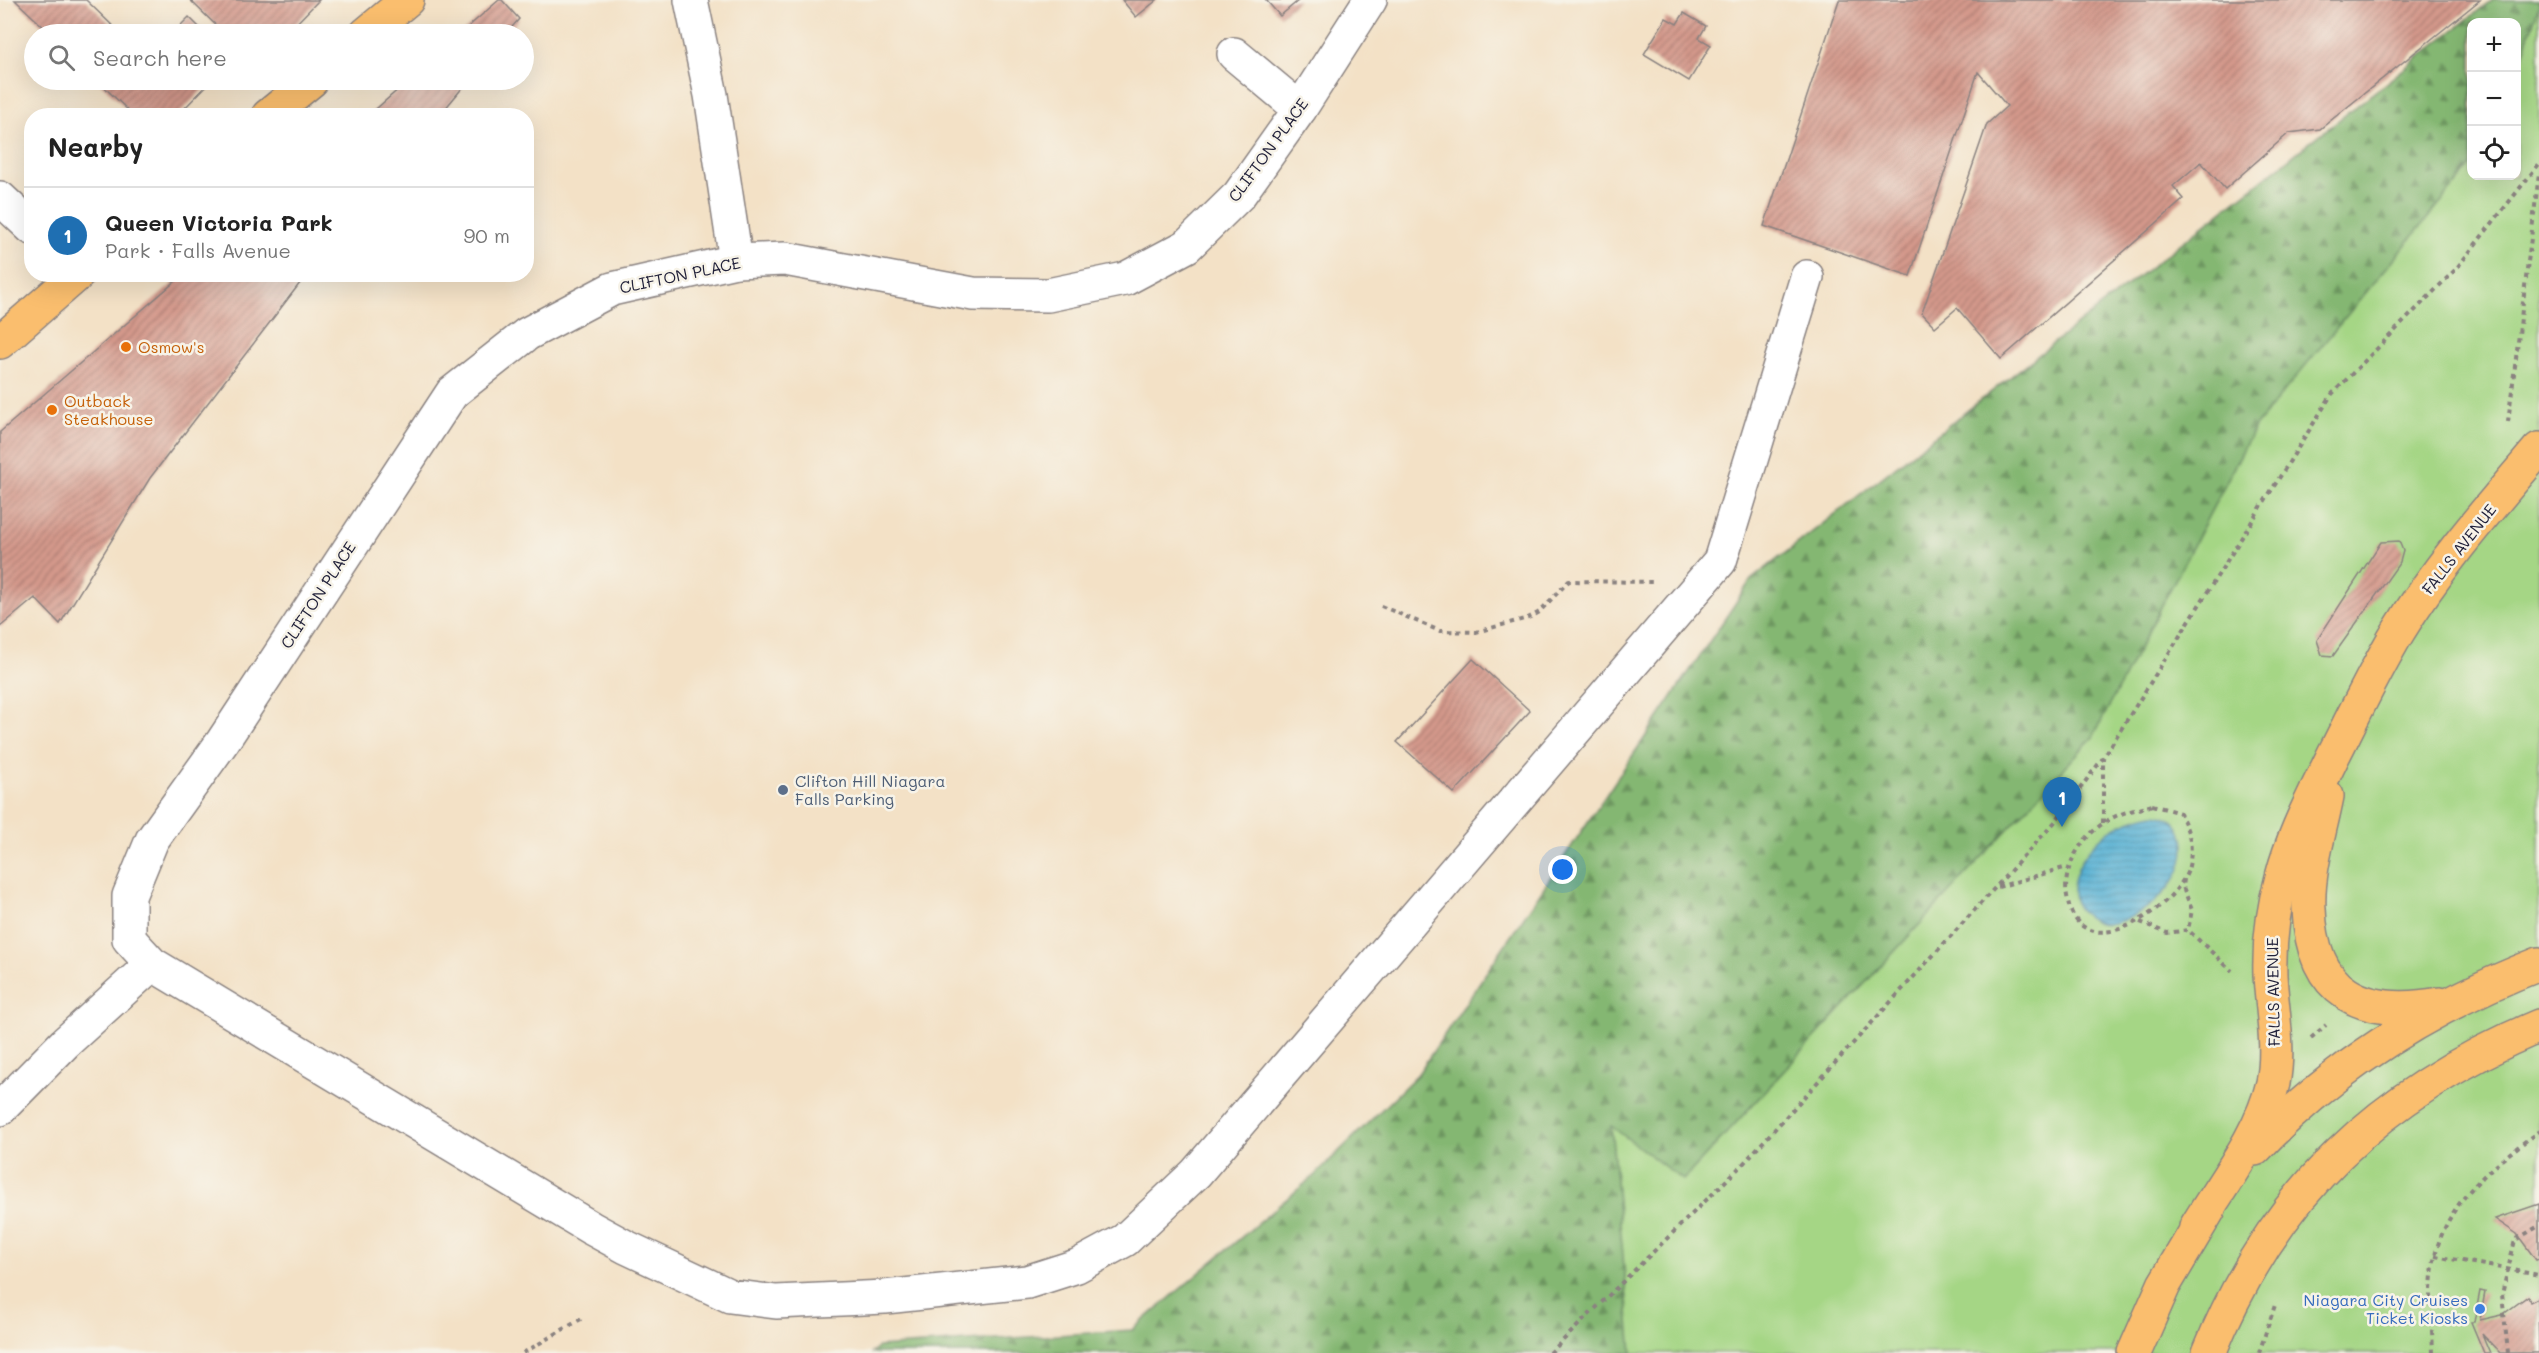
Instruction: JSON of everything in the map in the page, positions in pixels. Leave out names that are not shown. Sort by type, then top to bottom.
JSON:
[{"type":"main road","points":[[278,108],[300,90]]},
{"type":"main road","points":[[0,342],[69,282]]},
{"type":"main road","name":"FALLS AVENUE","points":[[2196,1227],[2266,1108],[2273,1082],[2276,1039],[2270,975],[2274,910],[2293,838],[2377,669],[2426,589],[2461,542],[2539,449]]},
{"type":"main road","name":"FALLS AVENUE","points":[[2337,750],[2312,873],[2308,908],[2312,938],[2322,966],[2340,991],[2367,1005],[2421,1007],[2453,1002]]},
{"type":"main road","points":[[2134,1353],[2164,1285],[2196,1227],[2256,1148],[2324,1085],[2381,1043],[2453,1002],[2539,964]]},
{"type":"main road","points":[[2209,1353],[2224,1314],[2248,1268],[2272,1232],[2295,1201],[2351,1142],[2388,1111],[2448,1069],[2479,1052],[2539,1026]]},
{"type":"street","points":[[691,0],[711,95],[736,261]]},
{"type":"street","name":"CLIFTON PLACE","points":[[1370,0],[1300,109],[1239,195],[1188,246],[1125,279],[1048,295],[973,294],[785,259],[736,261],[612,289],[527,334],[452,393],[223,741],[153,840],[129,896],[129,939],[152,964],[591,1228],[730,1296],[776,1302],[885,1297],[1027,1282],[1077,1266],[1125,1240],[1196,1173],[1720,561],[1807,278]]},
{"type":"street","points":[[1234,54],[1300,109]]},
{"type":"street","points":[[0,198],[24,220]]},
{"type":"street","points":[[0,1108],[64,1043],[152,964]]},
{"type":"path","points":[[1550,1353],[1742,1165],[2054,824],[2103,758],[2332,394],[2456,269],[2539,164]]},
{"type":"path","points":[[2508,422],[2539,174]]},
{"type":"path","points":[[1381,606],[1440,631],[1476,632],[1528,618],[1538,613],[1569,581],[1702,582]]},
{"type":"path","points":[[2103,758],[2103,824]]},
{"type":"path","points":[[2187,872],[2165,903],[2140,922],[2104,931],[2085,928],[2070,912],[2066,891],[2067,867],[2085,842],[2103,824],[2116,816],[2152,805],[2180,813],[2192,835],[2187,872],[2183,887],[2192,910],[2188,930]]},
{"type":"path","points":[[1997,887],[2067,867]]},
{"type":"path","points":[[2140,922],[2167,933],[2188,930]]},
{"type":"path","points":[[2188,930],[2239,976]]},
{"type":"path","points":[[2433,1353],[2431,1309],[2435,1256],[2455,1208],[2490,1168],[2539,1131]]},
{"type":"path","points":[[2508,1353],[2502,1294],[2508,1268],[2515,1240],[2539,1226]]},
{"type":"path","points":[[2435,1256],[2539,1275]]},
{"type":"path","points":[[2259,1353],[2277,1298]]},
{"type":"path","points":[[523,1353],[581,1318]]},
{"type":"green space","points":[[2492,0],[2539,0],[2539,1353],[1111,1353],[1132,1330],[1315,1175],[1418,1074],[1751,580],[2467,20],[2467,180],[2521,180],[2521,18],[2469,18]]},
{"type":"green space","points":[[2492,0],[2539,0],[2521,61],[2521,18],[2469,18]]},
{"type":"green space","points":[[2467,20],[2467,171],[2256,425],[2093,737],[1683,1180],[1611,1126],[1632,1353],[872,1353],[878,1347],[1132,1330],[1315,1175],[1418,1074],[1751,580]]},
{"type":"water","points":[[2154,814],[2166,816],[2180,829],[2184,849],[2183,860],[2174,880],[2153,903],[2126,919],[2107,924],[2098,923],[2086,916],[2078,908],[2073,889],[2078,868],[2090,849],[2116,827]]},
{"type":"building","points":[[15,0],[86,0],[111,24],[40,24]]},
{"type":"building","points":[[190,0],[319,0],[296,24],[215,24]]},
{"type":"building","points":[[499,0],[502,0],[519,19],[515,24],[471,24]]},
{"type":"building","points":[[1122,0],[1157,0],[1136,17]]},
{"type":"building","points":[[1266,0],[1299,0],[1280,16]]},
{"type":"building","points":[[1839,0],[2480,0],[2320,129],[2289,133],[2225,189],[2201,162],[2173,186],[2184,199],[2001,359],[1957,308],[1935,327],[1922,313],[1987,124],[2007,106],[1978,72],[1910,276],[1764,226]]},
{"type":"building","points":[[1684,13],[1706,26],[1699,38],[1711,45],[1689,81],[1644,54],[1666,18],[1677,24]]},
{"type":"building","points":[[189,17],[196,24],[182,24]]},
{"type":"building","points":[[107,90],[202,90],[185,108],[126,108]]},
{"type":"building","points":[[398,90],[461,90],[446,108],[377,108]]},
{"type":"building","points":[[175,282],[301,282],[150,478],[60,624],[35,598],[0,627],[0,432]]},
{"type":"building","points":[[2399,541],[2403,551],[2400,562],[2333,656],[2322,655],[2317,640],[2381,542]]},
{"type":"building","points":[[1473,659],[1530,711],[1454,793],[1397,742]]},
{"type":"building","points":[[2539,1204],[2539,1259],[2536,1260],[2517,1234],[2495,1219]]},
{"type":"building","points":[[2480,1291],[2485,1292],[2480,1320],[2502,1315],[2528,1296],[2530,1302],[2538,1298],[2539,1353],[2500,1353],[2482,1334],[2490,1353],[2484,1353],[2471,1322],[2474,1322]]},
{"type":"place","name":"Osmow's","points":[[126,347]]},
{"type":"place","name":"Outback Steakhouse","points":[[52,410]]},
{"type":"place","name":"Clifton Hill Niagara Falls Parking","points":[[783,790]]},
{"type":"place","name":"Queen Victoria Park","points":[[2062,827]]},
{"type":"place","name":"Niagara City Cruises Ticket Kiosks","points":[[2480,1309]]}]
